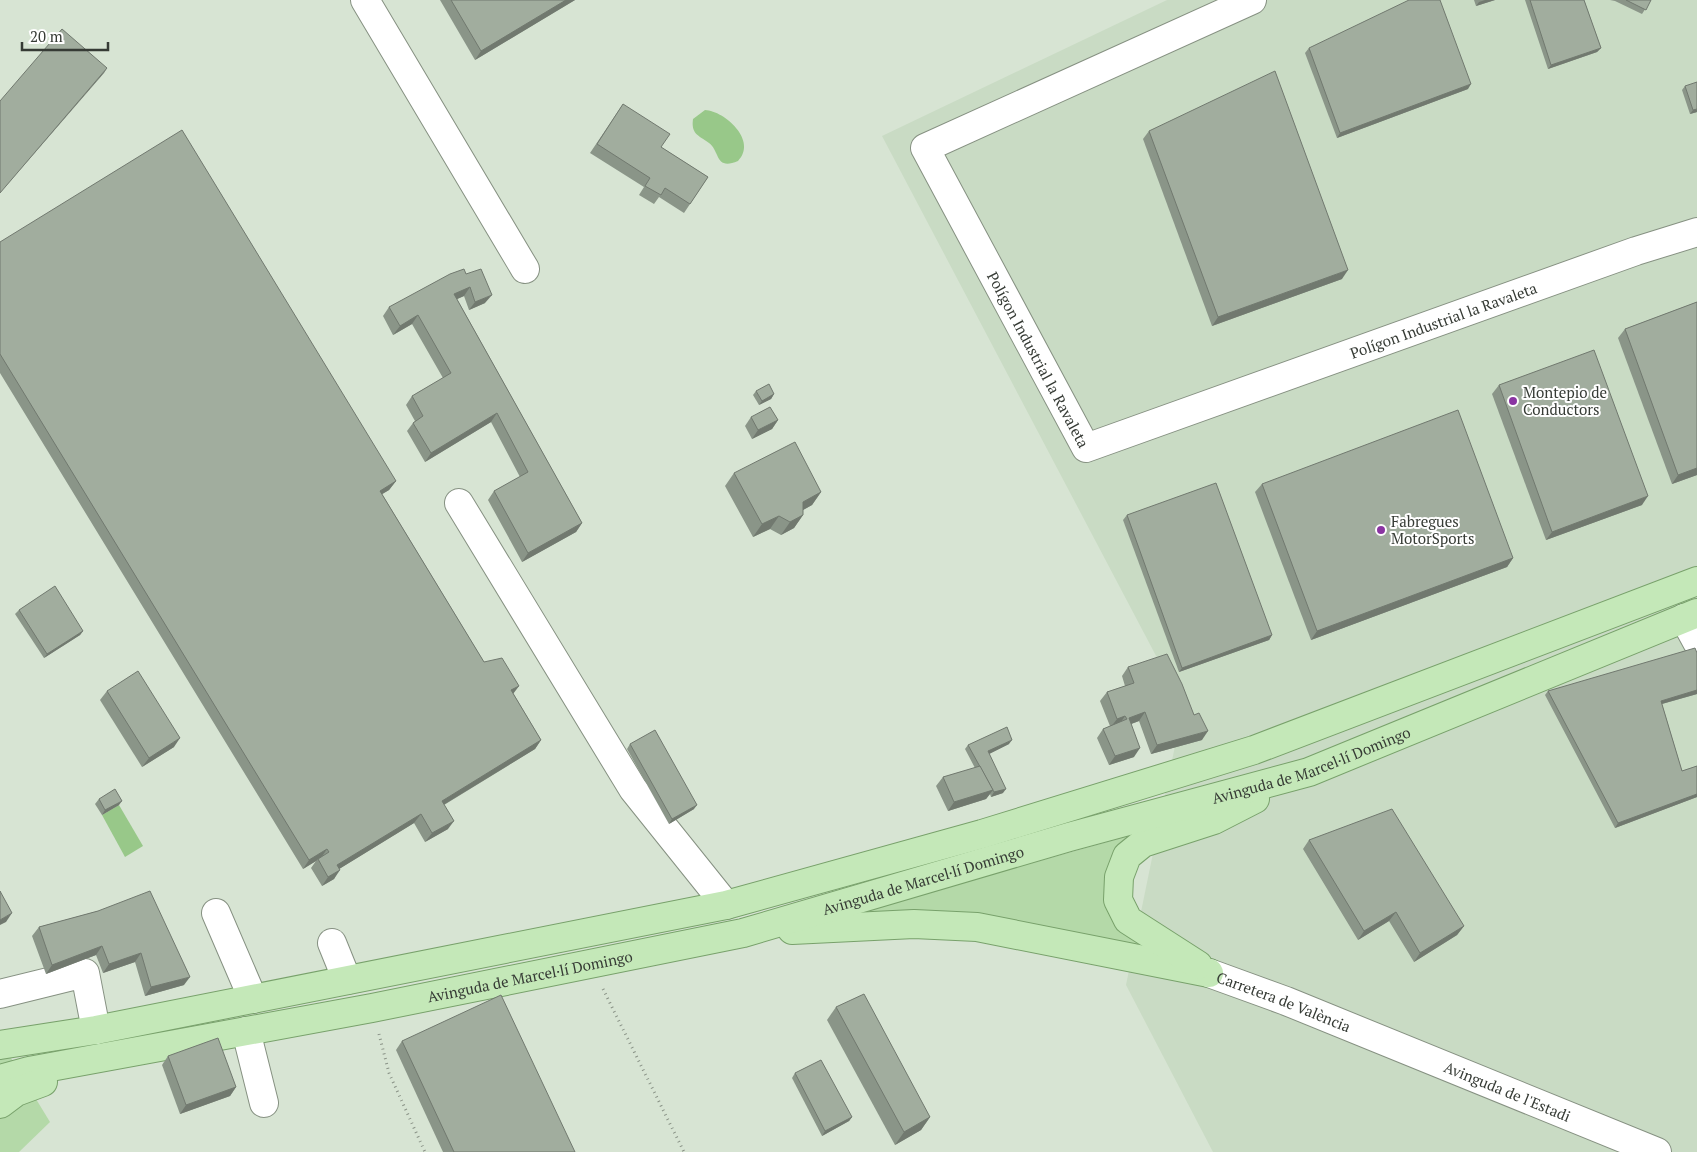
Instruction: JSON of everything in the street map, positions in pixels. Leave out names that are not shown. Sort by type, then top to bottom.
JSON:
[{"type":"main road","points":[[0,1045],[96,1030],[726,905],[982,834],[1254,750],[1697,581]]},
{"type":"main road","name":"Avinguda de Marcel·lí Domingo","points":[[123,1054],[372,1008],[743,933],[1069,838],[1309,772],[1690,615]]},
{"type":"main road","points":[[1209,972],[1128,920],[1118,900],[1119,877],[1127,856],[1143,844],[1214,820],[1309,772]]},
{"type":"main road","points":[[743,933],[914,924],[977,927],[1209,972]]},
{"type":"main road","points":[[0,1079],[28,1071],[123,1054]]},
{"type":"main road","points":[[0,1104],[16,1092],[123,1054]]},
{"type":"street","points":[[365,0],[525,269]]},
{"type":"street","name":"Polígon Industrial la Ravaleta","points":[[1252,0],[925,148],[1086,448],[1626,254],[1697,232]]},
{"type":"street","points":[[459,503],[633,789],[726,905]]},
{"type":"street","points":[[1690,615],[1697,642]]},
{"type":"street","points":[[216,913],[253,999]]},
{"type":"street","points":[[332,943],[347,980]]},
{"type":"street","name":"Carretera de València","points":[[1209,972],[1286,1000],[1358,1031]]},
{"type":"street","points":[[0,994],[85,973],[96,1030]]},
{"type":"street","points":[[246,1031],[264,1103]]},
{"type":"street","name":"Avinguda de l'Estadi","points":[[1358,1031],[1657,1152]]},
{"type":"street","points":[[1581,1122],[1601,1152]]},
{"type":"path","points":[[590,963],[684,1152]]},
{"type":"path","points":[[372,1008],[389,1073],[425,1152]]},
{"type":"shaded area","points":[[1167,0],[1697,0],[1697,1152],[1213,1152],[1126,985],[1183,707],[882,136]]},
{"type":"shaded area","points":[[705,110],[730,121],[742,136],[743,153],[738,161],[725,164],[722,162],[712,146],[694,131],[693,119]]},
{"type":"shaded area","points":[[119,805],[143,846],[125,857],[102,815]]},
{"type":"shaded area","points":[[1132,835],[1113,858],[1104,893],[1119,928],[1163,956],[843,916]]},
{"type":"shaded area","points":[[0,1040],[50,1122],[19,1152],[0,1152]]},
{"type":"building","points":[[451,0],[566,0],[481,51]]},
{"type":"building","points":[[1409,0],[1440,0],[1471,84],[1340,133],[1309,48]]},
{"type":"building","points":[[1530,0],[1584,0],[1601,48],[1551,65]]},
{"type":"building","points":[[1626,0],[1651,0],[1646,10]]},
{"type":"building","points":[[62,29],[107,68],[0,193],[0,101]]},
{"type":"building","points":[[1275,71],[1348,270],[1218,317],[1149,131]]},
{"type":"building","points":[[1697,82],[1697,109],[1693,110],[1685,86]]},
{"type":"building","points":[[623,104],[670,134],[661,147],[708,177],[690,204],[665,188],[661,195],[645,186],[650,178],[597,144]]},
{"type":"building","points":[[182,130],[396,481],[380,491],[484,662],[502,658],[519,686],[511,690],[541,740],[442,801],[454,821],[432,833],[421,814],[337,865],[340,870],[328,877],[318,859],[329,852],[327,849],[309,860],[0,354],[0,242]]},
{"type":"building","points":[[464,269],[466,274],[481,269],[492,295],[475,302],[470,287],[454,294],[582,523],[528,553],[494,491],[528,472],[497,413],[431,453],[413,423],[423,416],[412,396],[451,373],[418,315],[400,326],[389,307],[450,274]]},
{"type":"building","points":[[1697,302],[1697,468],[1678,475],[1625,329]]},
{"type":"building","points":[[1594,350],[1648,496],[1552,532],[1499,385]]},
{"type":"building","points":[[769,384],[774,394],[762,401],[756,391]]},
{"type":"building","points":[[770,407],[778,420],[758,430],[751,417]]},
{"type":"building","name":"Fabregues MotorSports","points":[[1458,410],[1513,558],[1317,631],[1262,484]]},
{"type":"building","points":[[795,442],[821,492],[803,502],[803,515],[790,522],[779,516],[762,524],[734,473]]},
{"type":"building","points":[[1216,483],[1272,635],[1182,668],[1127,515]]},
{"type":"building","points":[[55,586],[83,631],[47,654],[19,610]]},
{"type":"building","points":[[1695,648],[1697,653],[1697,690],[1661,701],[1682,771],[1697,766],[1697,794],[1618,823],[1548,691]]},
{"type":"building","points":[[1167,654],[1182,684],[1194,715],[1199,713],[1208,731],[1157,745],[1145,712],[1129,718],[1140,748],[1115,756],[1103,729],[1127,719],[1125,716],[1117,719],[1107,692],[1134,683],[1128,667]]},
{"type":"building","points":[[138,671],[180,738],[149,758],[107,691]]},
{"type":"building","points":[[1007,727],[1012,740],[988,751],[1006,789],[994,792],[968,745]]},
{"type":"building","points":[[655,730],[697,805],[672,819],[630,744]]},
{"type":"building","points":[[980,766],[993,790],[954,802],[943,777]]},
{"type":"building","points":[[115,789],[122,801],[105,810],[99,799]]},
{"type":"building","points":[[1392,809],[1464,926],[1420,953],[1396,912],[1364,931],[1309,840]]},
{"type":"building","points":[[0,891],[12,913],[0,920]]},
{"type":"building","points":[[150,891],[190,977],[151,987],[141,953],[109,964],[102,946],[52,965],[39,927],[98,911]]},
{"type":"building","points":[[864,994],[930,1117],[904,1132],[836,1007]]},
{"type":"building","points":[[501,995],[575,1152],[454,1152],[402,1041]]},
{"type":"building","points":[[218,1038],[236,1087],[186,1105],[168,1056]]},
{"type":"building","points":[[821,1060],[852,1117],[825,1131],[795,1073]]},
{"type":"place","name":"Montepio de Conductors","points":[[1513,401]]},
{"type":"place","name":"Fabregues MotorSports","points":[[1381,530]]}]
